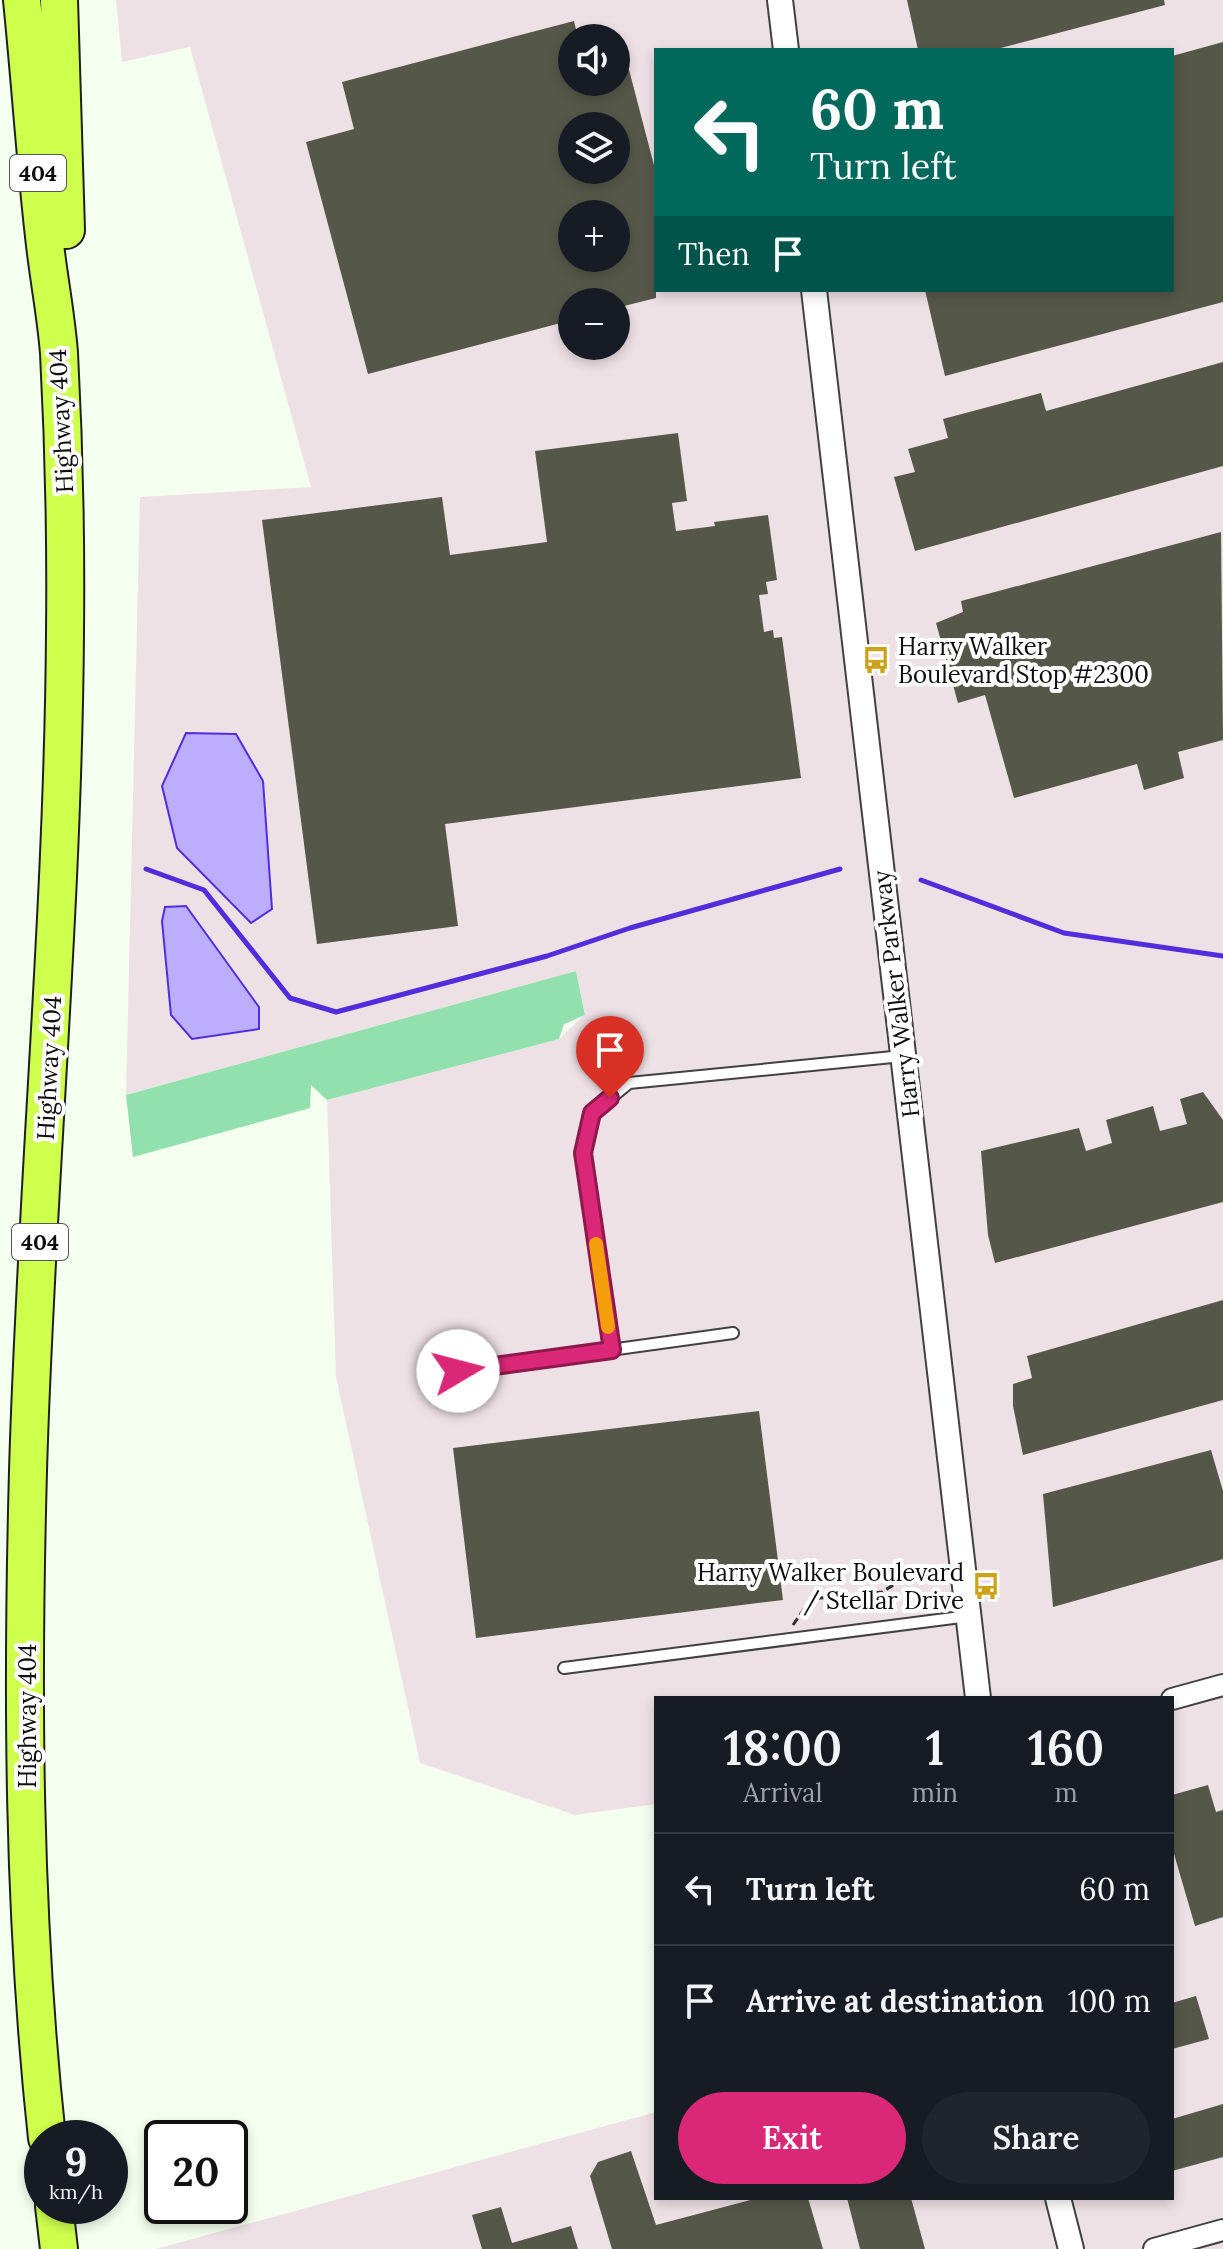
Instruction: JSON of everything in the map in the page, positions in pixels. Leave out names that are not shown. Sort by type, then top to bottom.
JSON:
[{"type":"highway","name":"Highway 404","points":[[22,0],[44,236],[58,346],[65,496],[65,639],[57,921],[28,1470],[25,1706],[30,1904],[45,2120]]},
{"type":"highway","points":[[58,346],[68,295],[59,0]]},
{"type":"highway","points":[[56,2224],[59,2249]]},
{"type":"street","points":[[780,0],[786,48]]},
{"type":"street","name":"Harry Walker Parkway","points":[[814,292],[978,1696]]},
{"type":"street","points":[[1174,1698],[1223,1685]]},
{"type":"street","points":[[1059,2200],[1071,2249]]},
{"type":"street","points":[[1154,2249],[1223,2230]]},
{"type":"lane","points":[[612,1350],[583,1153],[592,1113],[629,1083],[903,1056]]},
{"type":"lane","points":[[458,1371],[733,1333]]},
{"type":"lane","points":[[564,1668],[969,1616]]},
{"type":"path","points":[[782,1641],[811,1599],[882,1592],[903,1579],[962,1568]]},
{"type":"shaded area","points":[[116,0],[1223,0],[1223,2249],[156,2249],[654,2113],[654,2200],[1174,2200],[1174,1696],[654,1696],[654,1804],[575,1815],[420,1763],[336,1377],[327,1100],[559,1039],[585,1014],[576,971],[126,1095],[140,497],[311,487],[190,47],[122,62]]},
{"type":"shaded area","points":[[186,733],[236,734],[263,781],[272,909],[251,923],[177,848],[162,786]]},
{"type":"shaded area","points":[[186,906],[259,1007],[259,1029],[192,1039],[171,1015],[162,921],[165,907]]},
{"type":"green space","points":[[576,971],[585,1015],[564,1024],[559,1039],[327,1100],[311,1085],[310,1108],[133,1157],[126,1095]]},
{"type":"building","points":[[907,0],[1164,0],[1165,5],[1001,48],[918,48]]},
{"type":"building","points":[[558,25],[558,96],[630,96],[630,73],[654,165],[656,298],[630,304],[630,288],[558,288],[558,324],[368,374],[306,142],[354,129],[342,82]]},
{"type":"building","points":[[1223,42],[1223,302],[945,376],[925,292],[1174,292],[1174,55]]},
{"type":"building","points":[[1223,362],[1223,466],[915,551],[894,477],[915,472],[908,449],[948,438],[943,419],[1041,393],[1046,411]]},
{"type":"building","points":[[678,433],[687,501],[672,503],[676,531],[768,515],[777,580],[766,582],[768,594],[759,595],[764,632],[773,630],[774,638],[782,637],[801,778],[445,824],[458,926],[317,944],[262,520],[442,497],[450,555],[547,542],[535,451]]},
{"type":"building","points":[[1221,532],[1223,740],[1178,752],[1184,778],[1144,790],[1137,764],[1014,798],[985,695],[958,703],[936,623],[963,612],[961,601]]},
{"type":"building","points":[[1203,1092],[1223,1120],[1223,1202],[995,1263],[988,1235],[981,1151],[1079,1128],[1086,1151],[1112,1143],[1106,1120],[1153,1106],[1160,1131],[1187,1124],[1180,1099]]},
{"type":"building","points":[[1223,1300],[1223,1400],[1023,1455],[1013,1406],[1013,1384],[1032,1378],[1027,1356]]},
{"type":"building","points":[[759,1411],[783,1600],[476,1638],[453,1448]]},
{"type":"building","points":[[1211,1450],[1223,1491],[1223,1559],[1053,1607],[1043,1494]]},
{"type":"building","points":[[1208,1785],[1216,1812],[1223,1810],[1223,1917],[1195,1926],[1174,1854],[1174,1794]]},
{"type":"building","points":[[1196,1996],[1209,2039],[1174,2048],[1174,2002]]},
{"type":"building","points":[[1223,2104],[1223,2157],[1174,2170],[1174,2118]]},
{"type":"building","points":[[631,2151],[656,2225],[750,2200],[809,2200],[823,2249],[612,2249],[590,2176],[598,2162]]},
{"type":"building","points":[[848,2200],[912,2200],[925,2249],[860,2249]]},
{"type":"building","points":[[501,2207],[512,2243],[571,2226],[578,2249],[482,2249],[472,2215]]},
{"type":"waterway","points":[[146,869],[204,890],[290,998],[336,1012],[547,956],[630,928],[840,869]]},
{"type":"waterway","points":[[921,880],[1064,933],[1223,956]]},
{"type":"slow traffic","points":[[596,1244],[608,1327]]},
{"type":"place","name":"Harry Walker Boulevard Stop #2300","points":[[876,660]]},
{"type":"place","name":"Harry Walker Boulevard / Stellar Drive","points":[[986,1586]]},
{"type":"route","points":[[458,1371],[612,1350],[583,1153],[592,1113],[610,1098]]}]
